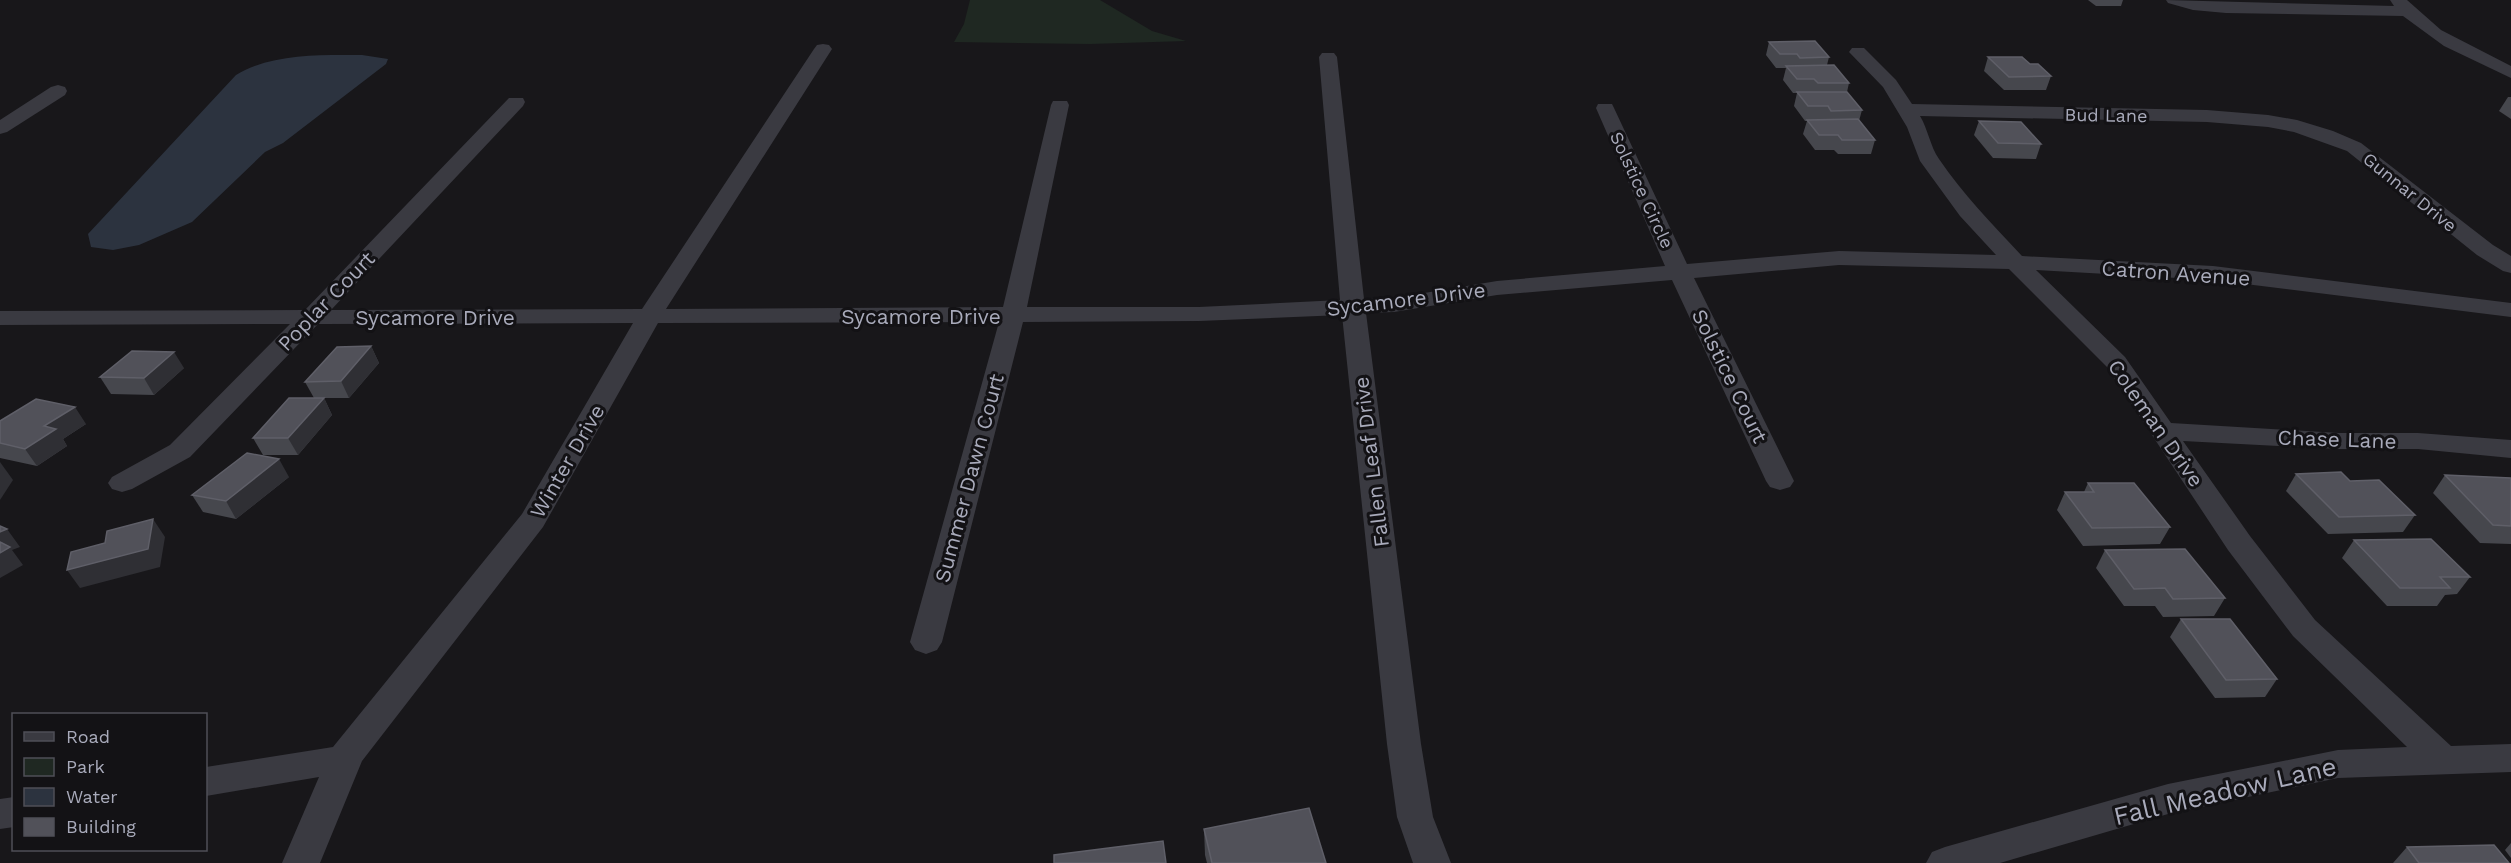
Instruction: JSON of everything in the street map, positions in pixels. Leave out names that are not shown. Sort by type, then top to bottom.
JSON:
[{"type":"street","points":[[2174,0],[2193,5],[2226,8],[2403,5],[2433,31],[2511,74]]},
{"type":"street","name":"Winter Drive","points":[[301,863],[345,759],[534,520],[649,317],[823,49]]},
{"type":"street","name":"Coleman Drive","points":[[1858,52],[1890,84],[1917,127],[1927,157],[1968,211],[2015,262],[2116,362],[2239,543],[2304,628],[2442,759]]},
{"type":"street","name":"Fallen Leaf Drive","points":[[1328,57],[1353,308],[1398,675],[1404,744],[1415,816],[1432,863]]},
{"type":"street","points":[[0,128],[58,91]]},
{"type":"street","name":"Poplar Court","points":[[122,483],[180,451],[516,102]]},
{"type":"street","name":"Summer Dawn Court","points":[[926,642],[1012,315],[1060,105]]},
{"type":"street","name":"Solstice Circle","points":[[1605,108],[1679,271]]},
{"type":"street","name":"Bud Lane","points":[[1906,110],[2195,116],[2275,121],[2305,126]]},
{"type":"street","name":"Gunnar Drive","points":[[2305,126],[2331,135],[2354,147],[2485,250],[2511,266]]},
{"type":"street","name":"Sycamore Drive","points":[[0,318],[1199,314],[1353,308],[1426,300],[1497,288],[1839,258]]},
{"type":"street","name":"Catron Avenue","points":[[1839,258],[2015,262],[2213,273],[2511,310]]},
{"type":"street","name":"Solstice Court","points":[[1679,271],[1780,481]]},
{"type":"street","name":"Chase Lane","points":[[2162,431],[2339,441],[2418,441],[2511,449]]},
{"type":"street","name":"Fall Meadow Lane","points":[[1945,863],[2168,799],[2338,764],[2511,758]]},
{"type":"street","points":[[207,781],[345,759]]},
{"type":"green space","points":[[970,0],[1100,0],[1152,31],[1186,41],[1090,44],[954,42],[964,24]]},
{"type":"water","points":[[362,55],[388,59],[386,64],[283,143],[265,152],[192,222],[139,245],[113,250],[91,247],[88,234],[236,75],[250,68],[281,59]]},
{"type":"building","points":[[1815,41],[1829,57],[1800,58],[1797,54],[1780,54],[1769,42]]},
{"type":"building","points":[[1988,57],[2022,57],[2030,64],[2038,64],[2051,76],[2009,77]]},
{"type":"building","points":[[1834,65],[1849,83],[1818,83],[1814,79],[1797,79],[1786,66]]},
{"type":"building","points":[[1797,92],[1847,92],[1862,110],[1831,111],[1828,106],[1808,106]]},
{"type":"building","points":[[1858,119],[1875,140],[1842,140],[1838,135],[1819,135],[1807,120]]},
{"type":"building","points":[[1979,121],[2021,122],[2041,144],[1998,143]]},
{"type":"building","points":[[371,346],[341,381],[305,382],[337,347]]},
{"type":"building","points":[[132,351],[174,352],[144,378],[100,377]]},
{"type":"building","points":[[289,398],[324,398],[288,438],[253,438]]},
{"type":"building","points":[[36,399],[75,407],[44,426],[56,429],[25,449],[0,443],[0,421]]},
{"type":"building","points":[[247,453],[279,459],[226,501],[192,495]]},
{"type":"building","points":[[2341,472],[2350,481],[2379,480],[2415,515],[2339,517],[2296,474]]},
{"type":"building","points":[[2445,475],[2511,478],[2511,526],[2493,525]]},
{"type":"building","points":[[2088,483],[2134,483],[2170,527],[2092,528],[2065,492],[2094,492]]},
{"type":"building","points":[[153,519],[148,549],[67,570],[71,552],[105,543],[107,531]]},
{"type":"building","points":[[2431,539],[2470,577],[2440,577],[2450,588],[2400,588],[2354,540]]},
{"type":"building","points":[[0,542],[10,547],[0,553]]},
{"type":"building","points":[[2185,549],[2225,598],[2173,599],[2165,588],[2134,589],[2105,550]]},
{"type":"building","points":[[2181,619],[2230,619],[2277,679],[2226,680]]},
{"type":"building","points":[[1309,808],[1326,863],[1212,863],[1204,829]]},
{"type":"building","points":[[1163,841],[1166,863],[1054,863],[1054,855]]},
{"type":"building","points":[[2494,845],[2509,863],[2419,863],[2407,847]]}]
